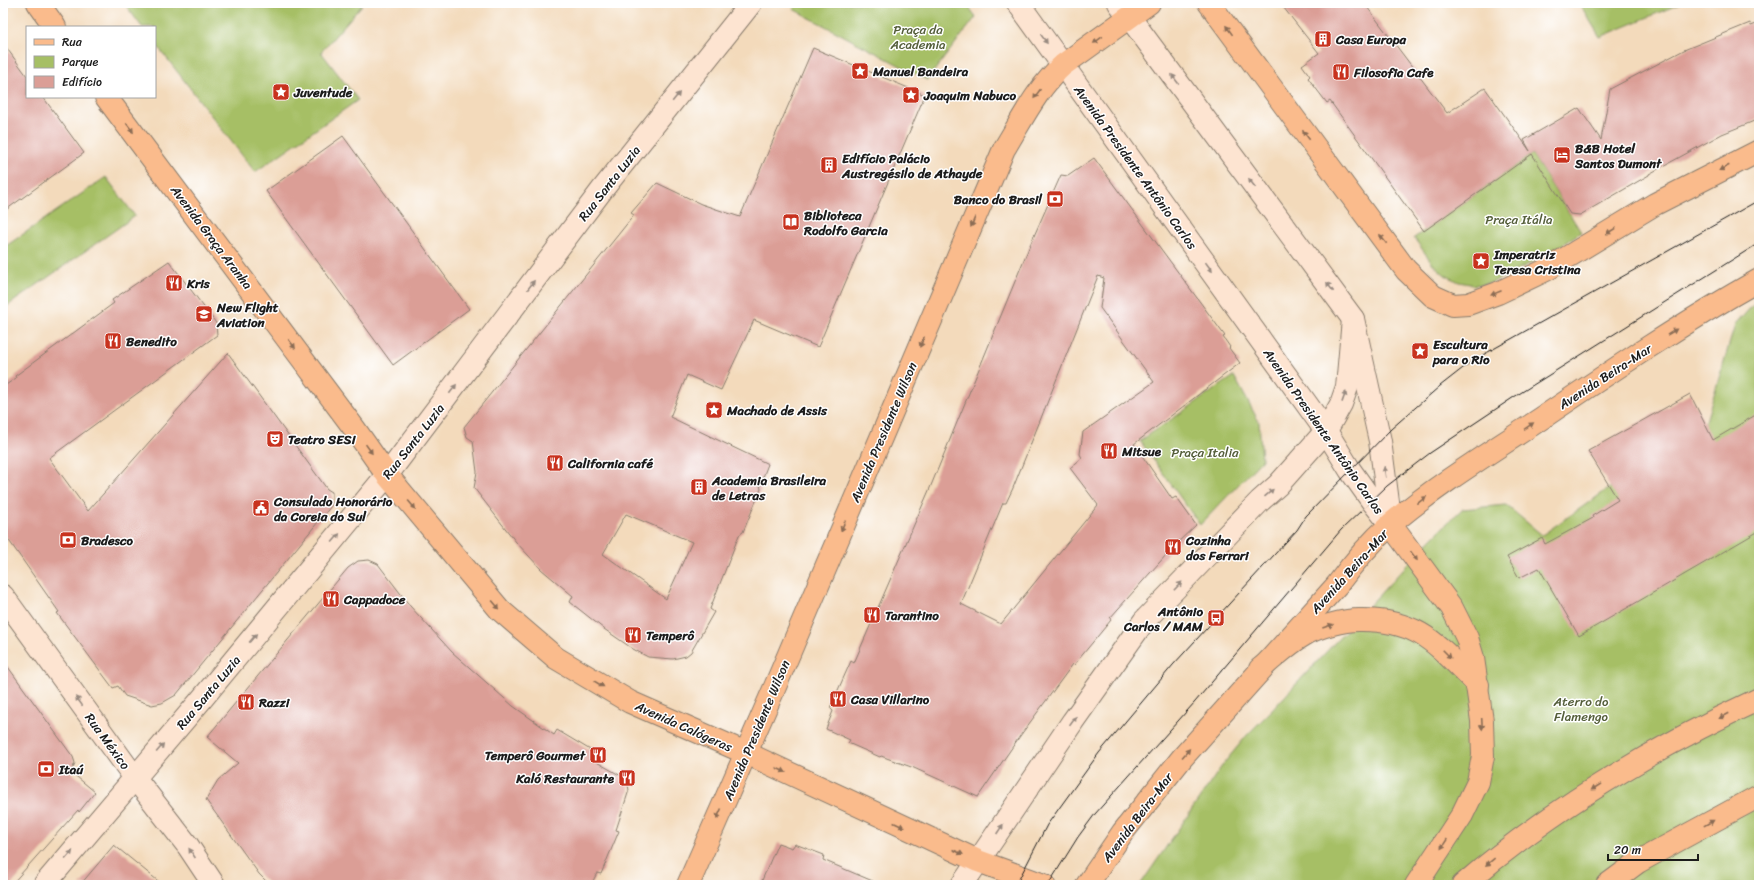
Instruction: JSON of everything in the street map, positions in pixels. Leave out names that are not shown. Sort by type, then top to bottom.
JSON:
[{"type":"main road","points":[[38,3],[54,26]]},
{"type":"main road","name":"Rua Santa Luzia","points":[[44,885],[387,475],[602,190],[751,3]]},
{"type":"main road","name":"Avenida Presidente Wilson","points":[[688,885],[1004,150],[1036,95],[1051,75],[1125,8],[1149,3]]},
{"type":"main road","points":[[1209,3],[1406,270],[1433,296],[1453,305],[1468,304],[1498,293],[1548,269],[1655,204],[1759,151]]},
{"type":"main road","name":"Avenida Presidente Antônio Carlos","points":[[1027,6],[1063,65],[1326,431],[1372,501],[1391,524]]},
{"type":"main road","name":"Avenida Presidente Antônio Carlos","points":[[1125,8],[1353,319],[1380,441],[1391,524]]},
{"type":"main road","name":"Avenida Graça Aranha","points":[[107,98],[354,428],[387,475]]},
{"type":"main road","name":"Avenida Beira-Mar","points":[[1087,885],[1123,832],[1177,764],[1337,584],[1358,557],[1391,524],[1439,487],[1600,379],[1674,331],[1759,280]]},
{"type":"main road","points":[[962,885],[1073,721],[1144,621],[1260,501],[1278,485],[1326,431],[1341,404],[1347,387],[1353,319]]},
{"type":"main road","name":"Avenida Calógeras","points":[[387,475],[500,610],[556,658],[630,702],[746,753],[978,861],[1044,885]]},
{"type":"main road","points":[[1391,524],[1452,608],[1467,638],[1473,658],[1478,685],[1482,721],[1482,756],[1478,782],[1462,815],[1416,885]]},
{"type":"main road","name":"Rua México","points":[[3,596],[135,778],[188,846],[214,885]]},
{"type":"main road","points":[[1260,669],[1304,634],[1344,620],[1386,621],[1404,625],[1420,633],[1436,644],[1478,685]]},
{"type":"main road","points":[[1462,885],[1492,860],[1567,805],[1629,766],[1759,699]]},
{"type":"main road","points":[[1607,885],[1638,862],[1759,796]]},
{"type":"green space","points":[[124,3],[361,3],[362,5],[321,52],[358,100],[255,172],[156,44],[156,26],[141,26]]},
{"type":"green space","name":"Praça da Academia","points":[[798,3],[966,3],[976,17],[927,80],[793,9]]},
{"type":"green space","points":[[1579,3],[1682,3],[1600,37]]},
{"type":"green space","name":"Praça Itália","points":[[1532,154],[1581,232],[1545,256],[1491,283],[1475,285],[1459,282],[1445,275],[1433,264],[1414,238]]},
{"type":"green space","points":[[106,177],[135,216],[3,309],[3,248]]},
{"type":"green space","name":"Aterro do Flamengo","points":[[1759,303],[1759,885],[1140,885],[1224,763],[1248,734],[1433,537],[1462,509],[1506,505],[1542,535],[1706,421],[1735,325],[1752,306]]},
{"type":"green space","name":"Praça Italia","points":[[1234,376],[1259,422],[1262,460],[1200,525],[1140,441]]},
{"type":"building","points":[[1280,3],[1364,3],[1447,113],[1485,88],[1530,151],[1524,140],[1579,108],[1601,140],[1610,89],[1684,50],[1750,23],[1751,26],[1759,23],[1759,119],[1722,134],[1649,174],[1580,215],[1570,214],[1532,154],[1424,231],[1330,101],[1327,103],[1308,78],[1310,76],[1302,65],[1319,53]]},
{"type":"building","points":[[3,43],[26,75],[26,98],[44,98],[84,153],[3,212]]},
{"type":"building","points":[[813,48],[925,95],[818,347],[754,320],[721,390],[687,375],[670,417],[768,464],[760,485],[761,489],[743,532],[739,535],[710,609],[714,612],[691,652],[686,656],[673,659],[648,657],[633,649],[604,629],[570,602],[573,596],[541,569],[516,542],[474,488],[477,472],[473,441],[467,437],[464,427],[634,215],[631,213],[657,183],[701,204],[740,217]],"holes":[[[626,514],[692,542],[666,599],[603,554]]]},
{"type":"building","points":[[343,136],[469,309],[393,365],[266,191]]},
{"type":"building","points":[[1094,158],[1225,336],[1223,337],[1230,347],[1229,348],[1240,363],[1134,444],[1172,499],[1176,497],[1196,525],[1175,545],[1110,618],[1111,620],[1074,665],[1073,664],[1020,736],[978,797],[914,768],[881,756],[880,757],[848,743],[850,740],[826,729],[833,711],[830,708],[851,661],[854,663],[930,488],[1030,245],[1061,175],[1068,176]],"holes":[[[1098,276],[1104,278],[1100,308],[1154,382],[1083,432],[1080,454],[1082,458],[1070,468],[1098,505],[1001,624],[961,604],[1003,503],[1006,503],[1013,488]]]},
{"type":"building","points":[[169,261],[216,323],[217,335],[49,458],[88,511],[228,353],[327,489],[332,492],[332,505],[176,695],[162,703],[152,705],[125,696],[118,686],[113,688],[57,613],[59,612],[3,532],[3,387],[16,378],[15,376],[114,303],[112,300]]},
{"type":"building","points":[[1690,394],[1713,440],[1759,413],[1759,531],[1579,636],[1539,568],[1519,578],[1507,557],[1542,538],[1545,544],[1593,518],[1592,516],[1618,500],[1588,451]]},
{"type":"building","points":[[369,560],[378,564],[410,606],[452,652],[513,706],[554,735],[557,730],[597,754],[593,760],[623,777],[627,781],[629,790],[616,830],[619,831],[601,874],[597,873],[591,885],[270,885],[259,874],[206,800],[218,780],[238,763],[207,737],[348,568],[358,561]]},
{"type":"building","points":[[3,660],[73,757],[75,763],[71,772],[95,792],[79,812],[78,810],[11,885],[3,885]]},
{"type":"building","points":[[778,843],[792,848],[795,844],[824,855],[823,860],[882,885],[760,885]]},
{"type":"building","points":[[114,845],[163,885],[80,885]]},
{"type":"tram line","points":[[1016,885],[1047,825],[1099,753],[1173,665],[1297,530],[1306,516],[1391,429],[1440,386],[1472,361],[1759,200]]},
{"type":"tram line","points":[[1048,885],[1078,837],[1095,814],[1195,702],[1341,530],[1387,486],[1430,453],[1514,397],[1759,243]]},
{"type":"place","name":"Casa Europa","points":[[1323,39]]},
{"type":"place","name":"Manuel Bandeira","points":[[860,71]]},
{"type":"place","name":"Filosofia Cafe","points":[[1341,72]]},
{"type":"place","name":"Juventude","points":[[281,92]]},
{"type":"place","name":"Joaquim Nabuco","points":[[911,95]]},
{"type":"place","name":"B&B Hotel Santos Dumont","points":[[1562,155]]},
{"type":"place","name":"Edifício Palácio Austregésilo de Athayde","points":[[829,165]]},
{"type":"place","name":"Banco do Brasil","points":[[1055,199]]},
{"type":"place","name":"Biblioteca Rodolfo Garcia","points":[[791,222]]},
{"type":"place","name":"Imperatriz Teresa Cristina","points":[[1481,261]]},
{"type":"place","name":"Kris","points":[[174,283]]},
{"type":"place","name":"New Flight Aviation","points":[[204,314]]},
{"type":"place","name":"Benedito","points":[[113,341]]},
{"type":"place","name":"Escultura para o Rio","points":[[1420,351]]},
{"type":"place","name":"Machado de Assis","points":[[714,410]]},
{"type":"place","name":"Teatro SESI","points":[[275,439]]},
{"type":"place","name":"Mitsue","points":[[1109,451]]},
{"type":"place","name":"California café","points":[[555,463]]},
{"type":"place","name":"Academia Brasileira de Letras","points":[[699,487]]},
{"type":"place","name":"Consulado Honorário da Coreia do Sul","points":[[261,508]]},
{"type":"place","name":"Bradesco","points":[[68,540]]},
{"type":"place","name":"Cozinha dos Ferrari","points":[[1173,547]]},
{"type":"place","name":"Cappadoce","points":[[331,599]]},
{"type":"place","name":"Tarantino","points":[[872,615]]},
{"type":"place","name":"Antônio Carlos / MAM","points":[[1216,618]]},
{"type":"place","name":"Temperô","points":[[633,635]]},
{"type":"place","name":"Casa Villarino","points":[[838,699]]},
{"type":"place","name":"Razzi","points":[[246,702]]},
{"type":"place","name":"Temperô Gourmet","points":[[598,755]]},
{"type":"place","name":"Itaú","points":[[46,769]]},
{"type":"place","name":"Kaló Restaurante","points":[[627,778]]}]
